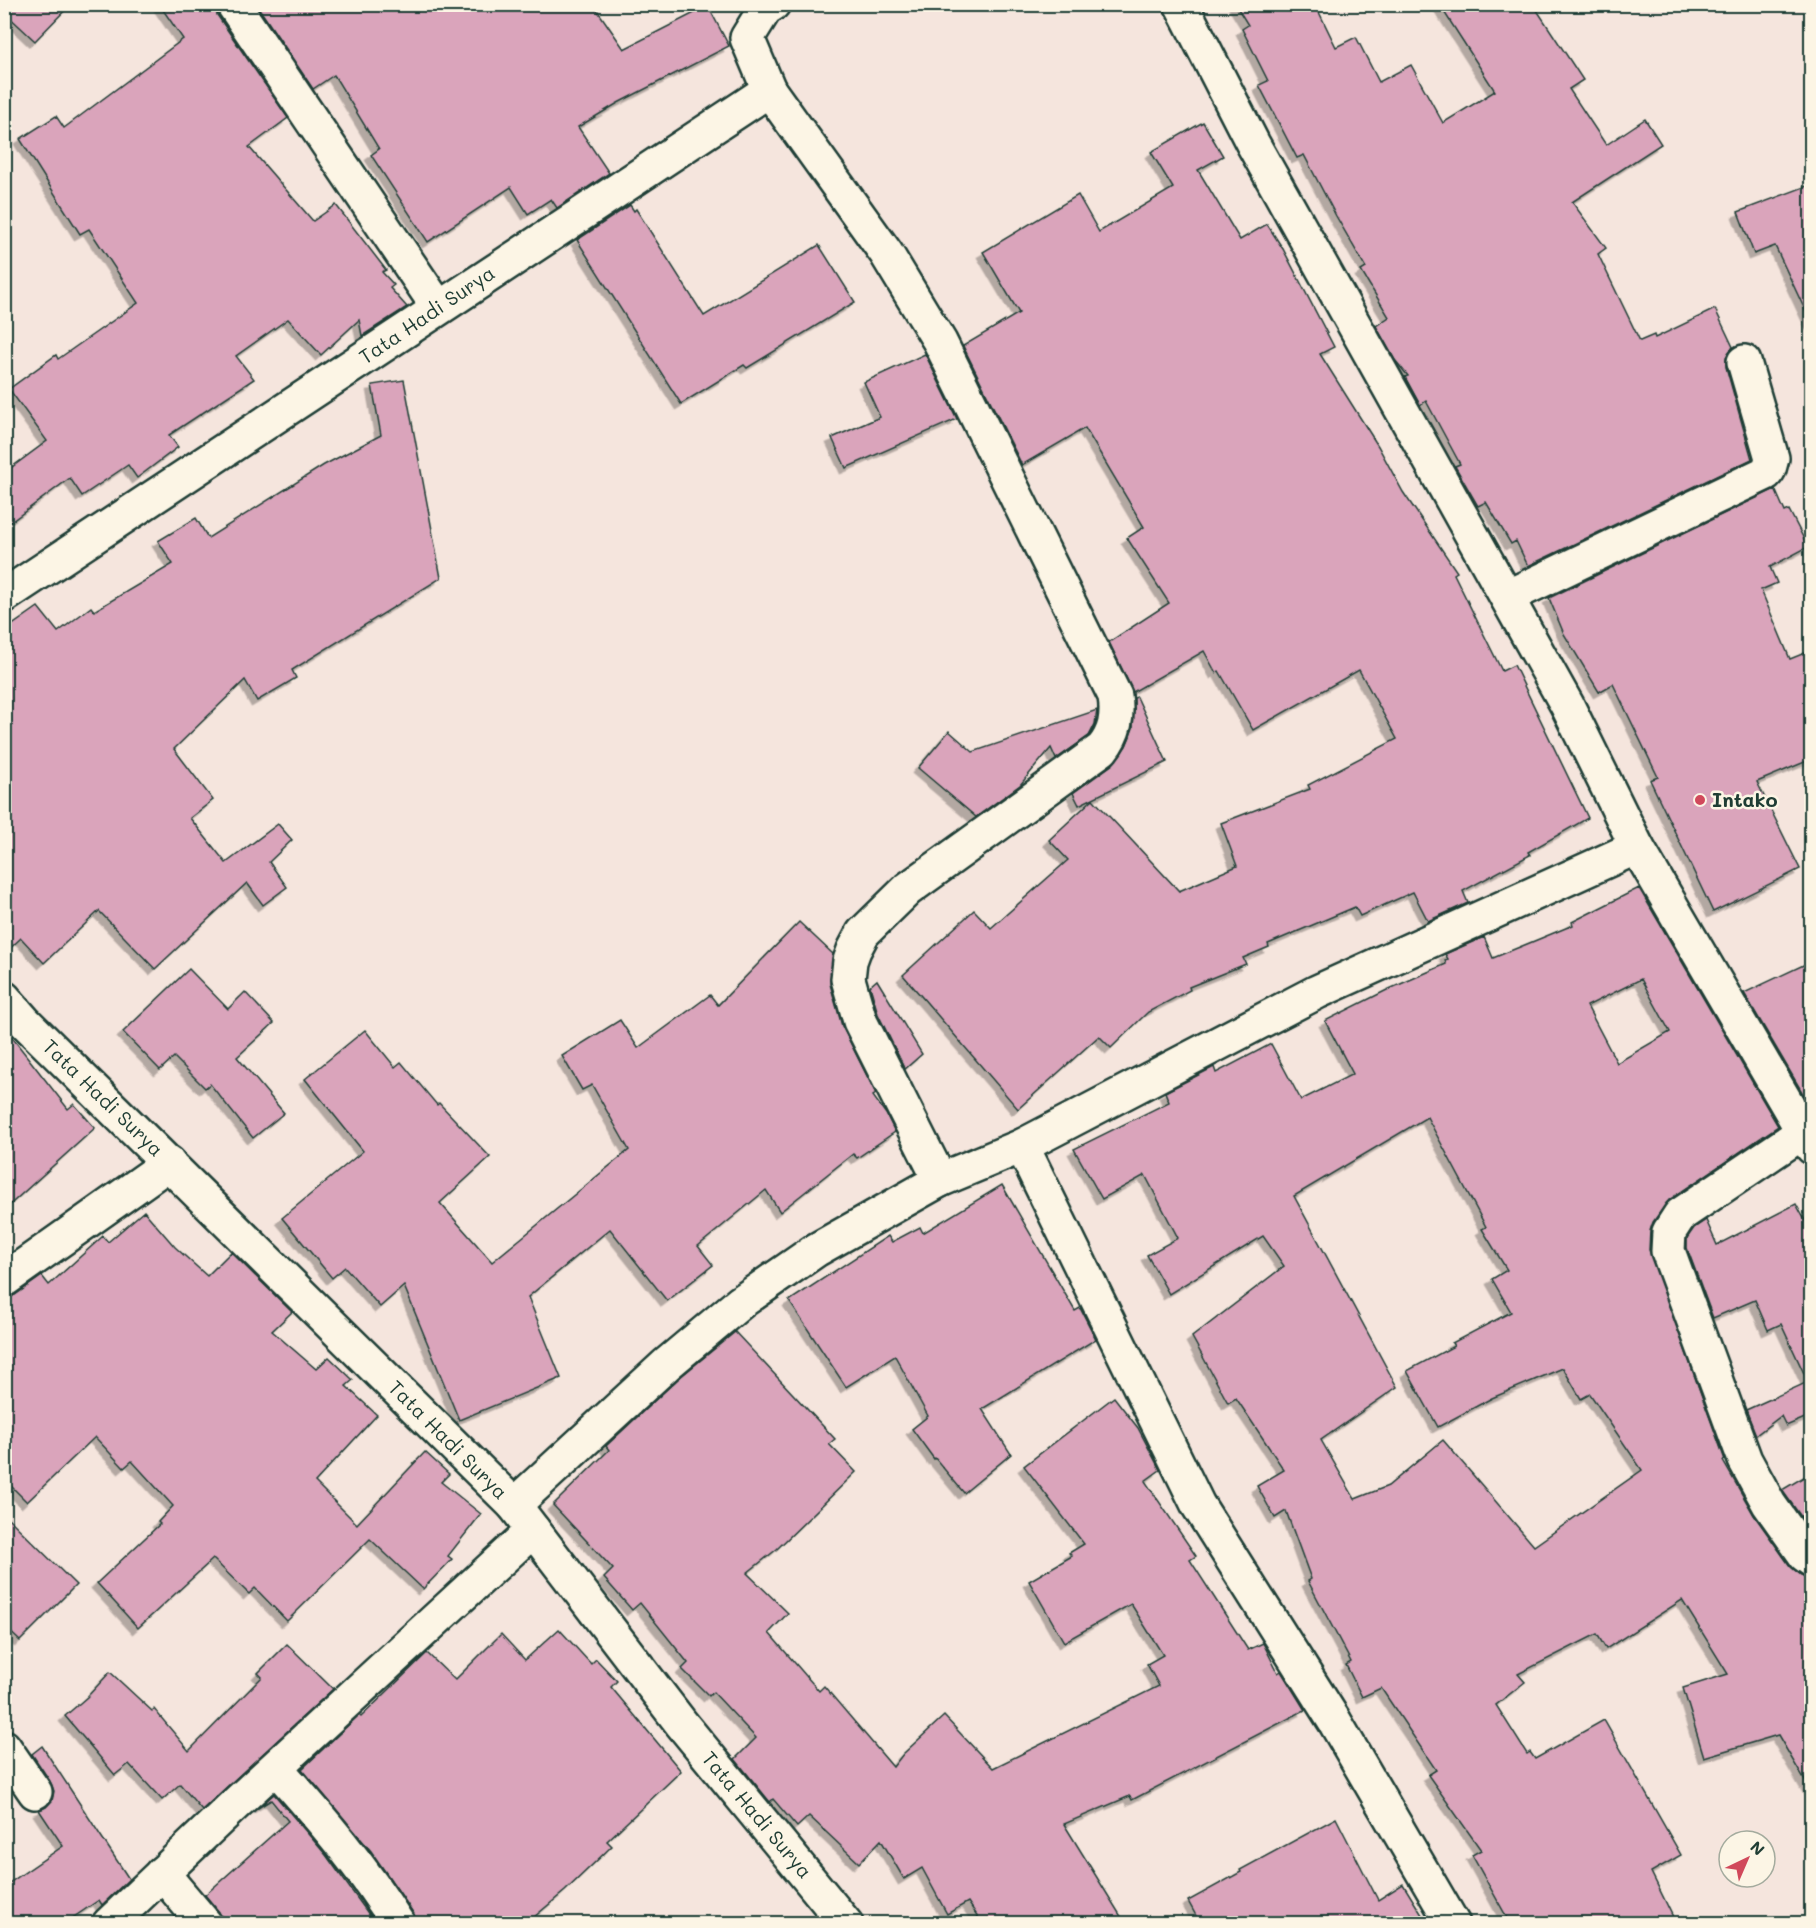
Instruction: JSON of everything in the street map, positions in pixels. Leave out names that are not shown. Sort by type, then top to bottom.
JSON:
[{"type":"street","points":[[233,4],[438,307]]},
{"type":"street","points":[[773,4],[765,9],[747,38],[769,90],[886,253],[940,342],[1115,696],[1116,723],[1109,741],[1102,749],[908,889],[863,933],[850,961],[848,979],[860,1021],[940,1180]]},
{"type":"street","points":[[1181,4],[1259,154],[1567,705],[1637,847],[1807,1139],[1680,1215],[1670,1232],[1668,1251],[1745,1460],[1769,1504],[1804,1555],[1812,1560]]},
{"type":"street","name":"Tata Hadi Surya","points":[[4,596],[769,90]]},
{"type":"street","points":[[1507,597],[1766,473],[1772,458],[1744,362]]},
{"type":"street","points":[[109,1923],[276,1768],[524,1518],[667,1364],[741,1302],[816,1250],[940,1180],[1022,1146],[1317,992],[1637,847]]},
{"type":"street","name":"Tata Hadi Surya","points":[[11,1018],[170,1163],[524,1518],[681,1723],[846,1923]]},
{"type":"street","points":[[1022,1146],[1198,1505],[1335,1722],[1453,1923]]},
{"type":"street","points":[[4,1280],[170,1163]]},
{"type":"street","points":[[4,1748],[35,1792]]},
{"type":"street","points":[[276,1768],[328,1826],[383,1899],[398,1923]]},
{"type":"street","points":[[162,1873],[205,1923]]},
{"type":"building","points":[[4,4],[71,4],[35,41],[4,12]]},
{"type":"building","points":[[159,4],[214,4],[217,15],[288,118],[249,147],[313,221],[336,205],[386,270],[382,272],[394,285],[390,288],[407,307],[362,336],[359,320],[321,355],[288,319],[236,356],[254,379],[169,435],[178,447],[137,478],[128,465],[82,496],[70,478],[4,527],[4,473],[47,441],[9,389],[56,355],[58,359],[138,303],[89,229],[80,234],[20,139],[56,116],[64,128],[183,39]]},
{"type":"building","points":[[256,4],[593,4],[624,49],[708,6],[729,46],[618,103],[578,127],[609,173],[557,208],[551,199],[528,214],[511,187],[428,242],[371,155],[379,149],[334,75],[313,89]]},
{"type":"building","points":[[1235,4],[1315,4],[1336,47],[1356,37],[1379,82],[1411,65],[1443,123],[1495,91],[1439,4],[1533,4],[1583,80],[1569,89],[1606,145],[1645,119],[1661,144],[1572,202],[1606,248],[1598,254],[1640,341],[1654,335],[1655,338],[1715,309],[1733,347],[1726,357],[1726,367],[1752,459],[1528,566],[1516,541],[1511,544],[1486,502],[1478,506],[1455,466],[1460,464],[1426,401],[1420,405],[1405,377],[1408,376],[1395,360],[1376,326],[1389,317],[1361,271],[1366,268],[1304,155],[1297,158],[1259,85],[1268,81],[1242,29],[1248,25]]},
{"type":"building","points":[[1203,122],[1223,156],[1198,170],[1240,240],[1267,224],[1283,249],[1334,347],[1320,354],[1378,446],[1403,492],[1457,572],[1454,574],[1502,671],[1514,665],[1588,818],[1528,852],[1530,855],[1463,891],[1468,903],[1428,921],[1413,892],[1360,916],[1355,907],[1268,944],[1269,947],[1243,958],[1246,964],[1189,987],[1190,990],[1148,1012],[1111,1048],[1099,1036],[1018,1109],[903,975],[974,910],[991,928],[1068,860],[1049,840],[1093,799],[1179,891],[1237,866],[1221,823],[1310,789],[1308,785],[1397,739],[1359,670],[1253,730],[1219,671],[1216,673],[1204,651],[1133,692],[1109,642],[1169,603],[1127,538],[1144,527],[1085,428],[1022,465],[963,346],[1019,313],[983,252],[1078,195],[1099,232],[1173,188],[1151,152]]},
{"type":"building","points":[[1812,184],[1812,325],[1775,246],[1754,254],[1738,212]]},
{"type":"building","points":[[630,205],[634,211],[636,209],[704,316],[819,245],[855,302],[747,368],[744,365],[681,404],[577,240]]},
{"type":"building","points":[[925,354],[957,419],[846,468],[832,438],[880,417],[864,382]]},
{"type":"building","points":[[404,380],[441,578],[292,670],[296,678],[257,701],[245,680],[174,749],[213,800],[190,818],[226,863],[278,824],[292,840],[269,862],[287,887],[263,905],[247,883],[155,969],[99,911],[44,963],[21,938],[4,954],[4,631],[38,607],[58,632],[91,607],[94,611],[173,564],[158,541],[196,518],[208,538],[324,465],[381,435],[372,385]]},
{"type":"building","points":[[1775,489],[1785,512],[1789,510],[1808,547],[1770,567],[1777,583],[1761,590],[1790,659],[1812,650],[1812,759],[1757,782],[1800,869],[1713,912],[1650,780],[1658,777],[1613,684],[1599,692],[1564,634],[1549,598]]},
{"type":"building","points":[[1137,697],[1167,762],[1079,805],[1073,793],[1113,764],[1126,746],[1133,728],[1134,698]]},
{"type":"building","points":[[1097,710],[1095,724],[1089,736],[1056,759],[1051,748],[1020,785],[976,817],[918,768],[949,731],[973,752]]},
{"type":"building","points":[[1639,888],[1778,1126],[1669,1200],[1653,1222],[1649,1250],[1725,1460],[1723,1461],[1754,1515],[1790,1566],[1801,1575],[1812,1579],[1812,1793],[1778,1735],[1704,1757],[1683,1688],[1728,1674],[1682,1600],[1606,1649],[1597,1634],[1518,1674],[1525,1682],[1496,1705],[1527,1754],[1530,1752],[1535,1759],[1604,1720],[1681,1855],[1651,1872],[1676,1923],[1510,1923],[1472,1855],[1481,1850],[1428,1775],[1436,1770],[1381,1688],[1362,1697],[1346,1665],[1351,1662],[1308,1581],[1311,1579],[1286,1511],[1275,1518],[1257,1486],[1284,1470],[1236,1398],[1228,1403],[1192,1337],[1284,1266],[1263,1236],[1169,1294],[1147,1255],[1178,1238],[1145,1175],[1102,1199],[1074,1149],[1169,1102],[1165,1092],[1214,1067],[1216,1073],[1271,1044],[1301,1100],[1353,1074],[1325,1021],[1446,964],[1445,960],[1448,959],[1445,954],[1484,937],[1493,958],[1573,925],[1572,922]],"holes":[[[1641,979],[1670,1032],[1617,1063],[1587,1006]],[[1427,1117],[1486,1227],[1482,1229],[1507,1270],[1492,1279],[1511,1312],[1452,1343],[1454,1346],[1407,1371],[1438,1427],[1492,1398],[1563,1368],[1581,1399],[1590,1394],[1642,1470],[1534,1546],[1443,1440],[1388,1486],[1355,1499],[1321,1440],[1397,1387],[1294,1196]]]},
{"type":"building","points":[[799,922],[833,954],[830,984],[842,1026],[876,1094],[873,1096],[895,1132],[857,1158],[853,1154],[780,1212],[766,1190],[698,1246],[713,1265],[667,1301],[610,1229],[528,1297],[561,1378],[459,1420],[404,1286],[380,1307],[345,1267],[332,1278],[282,1218],[363,1151],[305,1079],[365,1030],[395,1067],[401,1062],[437,1105],[439,1103],[490,1157],[440,1203],[492,1262],[629,1150],[592,1085],[582,1090],[562,1056],[620,1020],[638,1048],[710,995],[718,1005]]},
{"type":"building","points":[[1812,961],[1812,1109],[1744,993]]},
{"type":"building","points":[[189,969],[228,1009],[245,992],[274,1023],[237,1057],[284,1113],[253,1138],[210,1084],[205,1088],[174,1057],[160,1070],[123,1032]]},
{"type":"building","points":[[877,980],[922,1054],[905,1069],[878,1014],[870,986]]},
{"type":"building","points":[[4,1027],[68,1109],[74,1104],[95,1128],[4,1210]]},
{"type":"building","points":[[1002,1185],[1075,1311],[1080,1308],[1096,1339],[982,1409],[1011,1454],[964,1493],[934,1459],[912,1429],[928,1416],[895,1356],[846,1387],[789,1301],[888,1236],[892,1242],[920,1227],[923,1233]]},
{"type":"building","points":[[1796,1204],[1812,1233],[1812,1415],[1786,1426],[1781,1416],[1756,1435],[1746,1410],[1808,1382],[1781,1324],[1768,1330],[1755,1300],[1713,1318],[1687,1248],[1687,1238],[1694,1228],[1706,1220],[1717,1245]]},
{"type":"building","points":[[144,1211],[175,1247],[207,1276],[231,1252],[292,1312],[272,1331],[316,1369],[329,1357],[353,1380],[346,1386],[377,1415],[315,1482],[357,1524],[425,1452],[449,1474],[441,1482],[481,1514],[448,1556],[452,1559],[423,1589],[370,1539],[287,1621],[255,1588],[249,1594],[213,1559],[138,1628],[97,1583],[160,1524],[158,1522],[173,1506],[132,1461],[124,1468],[95,1437],[27,1502],[4,1479],[4,1299],[15,1295],[42,1276],[49,1285],[103,1236],[108,1242]]},
{"type":"building","points":[[735,1332],[835,1439],[829,1444],[856,1472],[777,1549],[747,1573],[788,1613],[769,1633],[819,1691],[824,1686],[893,1767],[903,1754],[944,1716],[993,1768],[1159,1686],[1147,1664],[1163,1655],[1131,1604],[1064,1642],[1029,1581],[1072,1556],[1069,1553],[1084,1544],[1024,1466],[1114,1397],[1138,1428],[1160,1470],[1145,1481],[1196,1556],[1190,1560],[1248,1650],[1263,1643],[1278,1673],[1281,1671],[1305,1710],[1132,1800],[1130,1796],[1064,1824],[1125,1923],[982,1923],[968,1902],[947,1914],[922,1868],[904,1879],[881,1840],[859,1863],[809,1816],[797,1827],[773,1799],[770,1802],[735,1759],[756,1738],[713,1692],[709,1696],[682,1669],[688,1663],[640,1603],[632,1610],[604,1578],[613,1569],[553,1505],[609,1450],[606,1446],[679,1378]]},
{"type":"building","points":[[1812,1472],[1812,1532],[1782,1490]]},
{"type":"building","points":[[4,1514],[76,1585],[20,1641],[4,1626]]},
{"type":"building","points":[[559,1629],[591,1664],[596,1659],[617,1681],[611,1687],[681,1771],[607,1841],[612,1846],[527,1923],[417,1923],[414,1914],[371,1851],[302,1769],[359,1715],[361,1717],[427,1653],[455,1680],[501,1634],[525,1660]]},
{"type":"building","points":[[287,1644],[333,1689],[202,1810],[180,1784],[162,1800],[129,1764],[115,1775],[65,1716],[110,1672],[152,1711],[154,1709],[189,1751],[262,1677],[258,1673]]},
{"type":"building","points":[[42,1746],[129,1879],[102,1905],[99,1900],[65,1923],[4,1923],[5,1886],[63,1846],[39,1810],[52,1801],[54,1791],[32,1754]]},
{"type":"building","points":[[274,1794],[326,1855],[375,1923],[223,1923],[219,1912],[205,1895],[288,1821],[271,1800],[258,1808]]},
{"type":"building","points":[[1336,1818],[1378,1900],[1403,1884],[1427,1923],[1200,1923],[1188,1901]]},
{"type":"place","name":"Intako","points":[[1700,800]]}]
